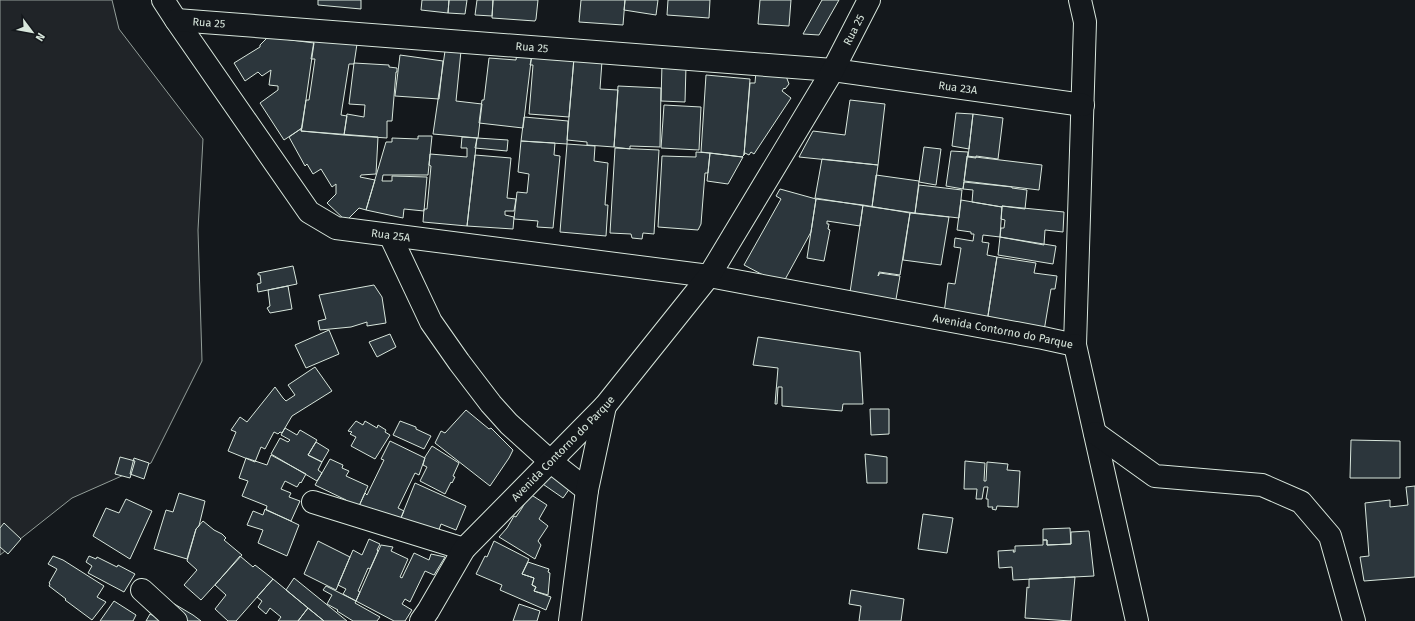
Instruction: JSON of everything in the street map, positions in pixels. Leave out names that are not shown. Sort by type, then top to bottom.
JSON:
[{"type":"street","points":[[163,0],[176,20]]},
{"type":"street","name":"Rua 25","points":[[176,20],[833,70],[869,0]]},
{"type":"street","name":"Avenida Contorno do Parque","points":[[709,276],[1036,336],[1075,345],[1083,105],[1084,22],[1080,0]]},
{"type":"street","name":"Rua 25A","points":[[176,20],[309,212],[336,228],[709,276]]},
{"type":"street","name":"Rua 23A","points":[[833,70],[1083,105]]},
{"type":"street","name":"Avenida Contorno do Parque","points":[[421,621],[464,549],[605,406],[709,276],[833,70]]},
{"type":"street","points":[[390,235],[431,322],[491,404],[509,424],[550,461],[587,490]]},
{"type":"street","points":[[1075,345],[1137,621]]},
{"type":"street","points":[[570,621],[587,490],[605,406]]},
{"type":"street","points":[[1095,433],[1155,476],[1262,485],[1301,502],[1330,536],[1354,621]]},
{"type":"street","points":[[313,502],[464,549]]},
{"type":"street","points":[[142,590],[176,621]]},
{"type":"shaded area","points":[[0,0],[112,0],[119,29],[203,139],[198,230],[202,361],[151,463],[72,498],[0,555]]},
{"type":"building","points":[[318,0],[361,0],[361,9],[318,5]]},
{"type":"building","points":[[422,0],[449,0],[448,13],[421,10]]},
{"type":"building","points":[[449,0],[467,0],[465,14],[448,13]]},
{"type":"building","points":[[477,0],[493,0],[492,16],[475,15]]},
{"type":"building","points":[[493,0],[538,0],[536,19],[535,21],[492,18]]},
{"type":"building","points":[[581,0],[625,0],[623,25],[579,22]]},
{"type":"building","points":[[625,0],[658,0],[656,15],[624,10]]},
{"type":"building","points":[[668,0],[710,0],[709,18],[667,15]]},
{"type":"building","points":[[760,0],[791,0],[789,26],[758,24]]},
{"type":"building","points":[[822,0],[839,0],[819,35],[803,34]]},
{"type":"building","points":[[268,37],[314,43],[302,128],[284,140],[260,103],[278,90],[278,86],[269,85],[271,70],[262,76],[258,72],[245,81],[234,63],[260,47],[260,45]]},
{"type":"building","points":[[314,41],[357,44],[354,64],[349,64],[341,115],[347,116],[344,135],[301,131],[306,100],[309,100],[315,59],[311,59]]},
{"type":"building","points":[[445,51],[461,51],[456,101],[482,104],[478,138],[433,134]]},
{"type":"building","points":[[517,52],[532,53],[523,128],[479,123],[482,100],[484,100],[489,58],[516,60]]},
{"type":"building","points":[[400,55],[443,61],[439,99],[395,96]]},
{"type":"building","points":[[532,55],[574,58],[569,117],[529,114],[533,65],[530,65]]},
{"type":"building","points":[[574,58],[602,61],[600,89],[618,90],[614,147],[587,145],[587,142],[567,140]]},
{"type":"building","points":[[354,63],[389,65],[389,67],[397,68],[392,121],[387,121],[387,138],[344,135],[347,114],[364,117],[365,105],[349,104]]},
{"type":"building","points":[[662,64],[686,66],[685,102],[661,101]]},
{"type":"building","points":[[756,71],[786,76],[789,84],[782,91],[791,98],[754,154],[751,152],[749,155],[745,153],[744,155],[750,83],[755,83]]},
{"type":"building","points":[[706,75],[750,79],[744,155],[742,157],[701,152]]},
{"type":"building","points":[[618,86],[661,88],[660,147],[630,146],[630,149],[614,147]]},
{"type":"building","points":[[850,100],[885,104],[878,165],[799,157],[813,131],[845,135]]},
{"type":"building","points":[[664,105],[701,107],[699,150],[661,148]]},
{"type":"building","points":[[956,113],[973,114],[969,149],[952,146]]},
{"type":"building","points":[[973,114],[1003,118],[998,159],[976,156],[976,158],[968,157]]},
{"type":"building","points":[[524,117],[568,121],[567,144],[521,141]]},
{"type":"building","points":[[302,128],[301,131],[378,137],[376,174],[361,175],[360,177],[375,180],[366,210],[359,208],[346,221],[327,203],[336,194],[336,184],[332,187],[321,169],[313,174],[307,164],[305,166],[289,137]]},
{"type":"building","points":[[418,136],[432,136],[428,175],[383,175],[382,181],[392,181],[392,176],[427,177],[424,211],[404,209],[403,218],[366,210],[386,142],[392,142],[392,138],[418,139]]},
{"type":"building","points":[[462,137],[477,138],[467,226],[423,222],[424,209],[427,209],[431,166],[429,165],[430,154],[467,157],[467,148],[461,148]]},
{"type":"building","points":[[477,138],[508,140],[507,151],[475,148]]},
{"type":"building","points":[[521,141],[555,143],[554,155],[560,156],[553,228],[537,227],[538,221],[514,219],[517,192],[527,193],[529,174],[518,172]]},
{"type":"building","points":[[567,144],[595,146],[594,161],[608,163],[605,205],[608,205],[606,236],[560,232]]},
{"type":"building","points":[[924,147],[941,149],[936,185],[919,182]]},
{"type":"building","points":[[615,148],[659,150],[654,234],[643,233],[642,239],[632,238],[631,234],[610,233]]},
{"type":"building","points":[[951,151],[968,152],[963,189],[946,186]]},
{"type":"building","points":[[696,152],[710,153],[708,173],[705,173],[701,224],[698,230],[658,227],[662,156],[696,157]]},
{"type":"building","points":[[710,153],[743,157],[728,184],[707,181]]},
{"type":"building","points":[[475,155],[511,158],[507,198],[516,199],[514,211],[505,211],[505,215],[514,217],[513,229],[467,226]]},
{"type":"building","points":[[967,156],[1042,165],[1039,190],[964,181]]},
{"type":"building","points":[[822,159],[878,165],[872,207],[815,198]]},
{"type":"building","points":[[876,175],[919,181],[915,213],[872,207]]},
{"type":"building","points":[[964,182],[1027,190],[1025,209],[972,202],[973,190],[963,189]]},
{"type":"building","points":[[919,185],[962,190],[959,218],[915,213]]},
{"type":"building","points":[[780,189],[816,199],[811,232],[782,285],[744,265],[781,199],[776,196]]},
{"type":"building","points":[[816,199],[863,205],[860,226],[827,221],[827,224],[829,224],[828,229],[830,230],[824,261],[807,258]]},
{"type":"building","points":[[961,200],[1002,207],[1000,237],[983,235],[982,242],[989,243],[987,255],[997,257],[987,322],[944,313],[948,283],[955,284],[961,248],[954,247],[955,238],[973,241],[974,234],[971,234],[971,232],[957,230]]},
{"type":"building","points":[[863,205],[910,213],[900,275],[879,272],[878,276],[880,273],[900,276],[895,305],[849,299]]},
{"type":"building","points":[[1002,206],[1064,212],[1063,232],[1045,230],[1044,245],[1000,237],[1001,228],[1004,228],[1005,220],[1001,219]]},
{"type":"building","points":[[910,213],[949,217],[941,265],[903,260]]},
{"type":"building","points":[[1000,237],[1056,246],[1053,264],[998,255]]},
{"type":"building","points":[[997,257],[1036,263],[1034,273],[1057,276],[1055,289],[1051,289],[1044,331],[987,322]]},
{"type":"building","points":[[293,266],[297,284],[258,292],[257,284],[261,283],[260,275],[258,275],[258,273]]},
{"type":"building","points":[[374,285],[382,297],[386,323],[367,326],[367,322],[351,327],[320,330],[318,321],[326,319],[319,295]]},
{"type":"building","points":[[288,286],[292,309],[270,313],[267,308],[270,306],[268,290]]},
{"type":"building","points":[[329,330],[339,354],[306,368],[295,345]]},
{"type":"building","points":[[390,334],[396,347],[377,357],[369,342]]},
{"type":"building","points":[[758,337],[860,352],[863,404],[843,404],[842,411],[782,406],[782,387],[778,387],[777,404],[775,404],[778,368],[753,365]]},
{"type":"building","points":[[315,367],[332,391],[292,416],[282,433],[280,432],[278,434],[274,432],[265,449],[261,447],[255,462],[228,451],[236,432],[231,430],[240,417],[247,422],[275,387],[286,401],[295,395],[288,385]]},
{"type":"building","points":[[870,409],[889,409],[889,434],[871,435]]},
{"type":"building","points":[[466,410],[489,429],[491,428],[513,450],[490,486],[435,443],[441,431],[445,433]]},
{"type":"building","points":[[356,421],[363,425],[365,421],[377,428],[378,425],[386,430],[385,432],[390,435],[375,459],[351,446],[356,437],[350,434],[352,432],[348,431]]},
{"type":"building","points":[[400,421],[416,427],[416,429],[431,436],[424,449],[393,435]]},
{"type":"building","points":[[285,428],[297,435],[300,430],[317,440],[308,455],[322,462],[318,470],[322,473],[317,481],[271,454],[280,438],[288,442],[290,440],[281,435]]},
{"type":"building","points":[[1351,440],[1400,441],[1400,478],[1350,478]]},
{"type":"building","points":[[390,441],[425,458],[419,475],[415,473],[398,508],[404,511],[398,525],[359,506],[365,493],[367,495],[384,460],[381,459]]},
{"type":"building","points":[[316,442],[329,450],[322,462],[308,455]]},
{"type":"building","points":[[432,446],[459,463],[453,476],[455,477],[445,494],[420,481],[427,467],[423,465],[425,457]]},
{"type":"building","points":[[865,454],[887,457],[887,483],[867,483]]},
{"type":"building","points":[[271,455],[306,474],[297,487],[285,481],[281,489],[291,493],[289,497],[300,501],[291,521],[266,510],[267,506],[242,496],[248,481],[239,478],[246,458],[267,465]]},
{"type":"building","points":[[120,457],[135,461],[130,478],[115,474]]},
{"type":"building","points":[[134,458],[149,463],[144,479],[130,474]]},
{"type":"building","points":[[330,459],[343,465],[342,468],[349,471],[346,476],[368,486],[359,506],[345,503],[346,500],[315,485]]},
{"type":"building","points":[[965,461],[985,463],[984,481],[986,481],[987,462],[1008,464],[1007,470],[1020,471],[1018,507],[997,506],[996,510],[992,509],[993,507],[988,507],[988,499],[986,499],[988,487],[984,487],[982,499],[976,499],[977,489],[964,489]]},
{"type":"building","points":[[549,463],[575,481],[563,498],[537,480]]},
{"type":"building","points":[[415,483],[466,506],[456,530],[441,524],[436,538],[398,525]]},
{"type":"building","points":[[1415,486],[1415,577],[1364,581],[1360,557],[1369,556],[1365,503],[1390,500],[1390,507],[1408,505],[1406,487]]},
{"type":"building","points":[[179,493],[205,501],[199,526],[196,529],[187,559],[154,549],[166,510],[173,512]]},
{"type":"building","points":[[530,494],[547,505],[539,519],[548,526],[538,541],[541,545],[535,559],[499,537],[507,528],[514,516],[516,517]]},
{"type":"building","points":[[126,499],[152,511],[130,559],[93,536],[106,508],[119,513]]},
{"type":"building","points":[[265,509],[299,525],[287,556],[258,543],[263,530],[247,525],[253,511],[263,515]]},
{"type":"building","points":[[923,514],[953,518],[947,553],[918,549]]},
{"type":"building","points":[[203,521],[214,530],[222,534],[226,538],[224,540],[242,555],[201,600],[184,585],[197,570],[187,561],[196,529]]},
{"type":"building","points":[[4,523],[21,539],[8,554],[0,547],[0,528]]},
{"type":"building","points":[[1070,528],[1071,544],[1047,545],[1047,540],[1043,540],[1043,529]]},
{"type":"building","points":[[1089,531],[1094,576],[1013,580],[1012,567],[999,568],[998,551],[1014,550],[1013,552],[1015,552],[1015,546],[1043,545],[1043,540],[1047,540],[1047,545],[1071,544],[1071,532]]},
{"type":"building","points":[[369,539],[380,544],[370,569],[368,568],[358,591],[360,592],[356,601],[343,594],[346,589],[338,585],[353,550],[362,555]]},
{"type":"building","points":[[318,541],[350,557],[336,590],[304,574]]},
{"type":"building","points":[[494,541],[529,559],[522,574],[534,578],[532,585],[536,587],[534,591],[551,597],[546,610],[500,590],[502,585],[476,574],[485,556],[487,557]]},
{"type":"building","points":[[381,545],[393,547],[391,551],[408,559],[400,577],[402,578],[414,553],[429,560],[431,554],[445,557],[434,575],[425,571],[410,602],[405,599],[402,604],[412,610],[405,621],[394,621],[356,601]]},
{"type":"building","points":[[53,556],[63,560],[104,586],[97,597],[106,602],[92,620],[49,586],[49,583],[57,569],[48,564]]},
{"type":"building","points":[[89,556],[96,559],[97,557],[117,567],[118,565],[135,574],[124,592],[88,573],[92,566],[86,562]]},
{"type":"building","points":[[240,556],[253,567],[255,565],[273,579],[236,621],[228,621],[215,609],[226,595],[215,585]]},
{"type":"building","points":[[528,562],[549,569],[548,595],[534,591],[536,587],[532,585],[534,578],[522,574]]},
{"type":"building","points":[[1075,577],[1071,621],[1025,618],[1029,579]]},
{"type":"building","points":[[294,578],[347,621],[324,621],[286,590]]},
{"type":"building","points":[[273,579],[308,608],[298,621],[278,621],[281,617],[270,608],[266,614],[258,607],[262,601],[257,597]]},
{"type":"building","points":[[326,586],[356,601],[355,603],[380,617],[377,621],[353,621],[327,604],[332,595],[323,590]]},
{"type":"building","points":[[851,590],[904,599],[901,621],[859,621],[861,606],[849,604]]},
{"type":"building","points":[[154,592],[201,621],[146,621],[150,614],[162,620]]},
{"type":"building","points":[[114,601],[136,615],[133,621],[100,621]]},
{"type":"building","points":[[519,604],[540,611],[537,621],[513,621]]},
{"type":"building","points":[[308,608],[324,621],[298,621]]}]
